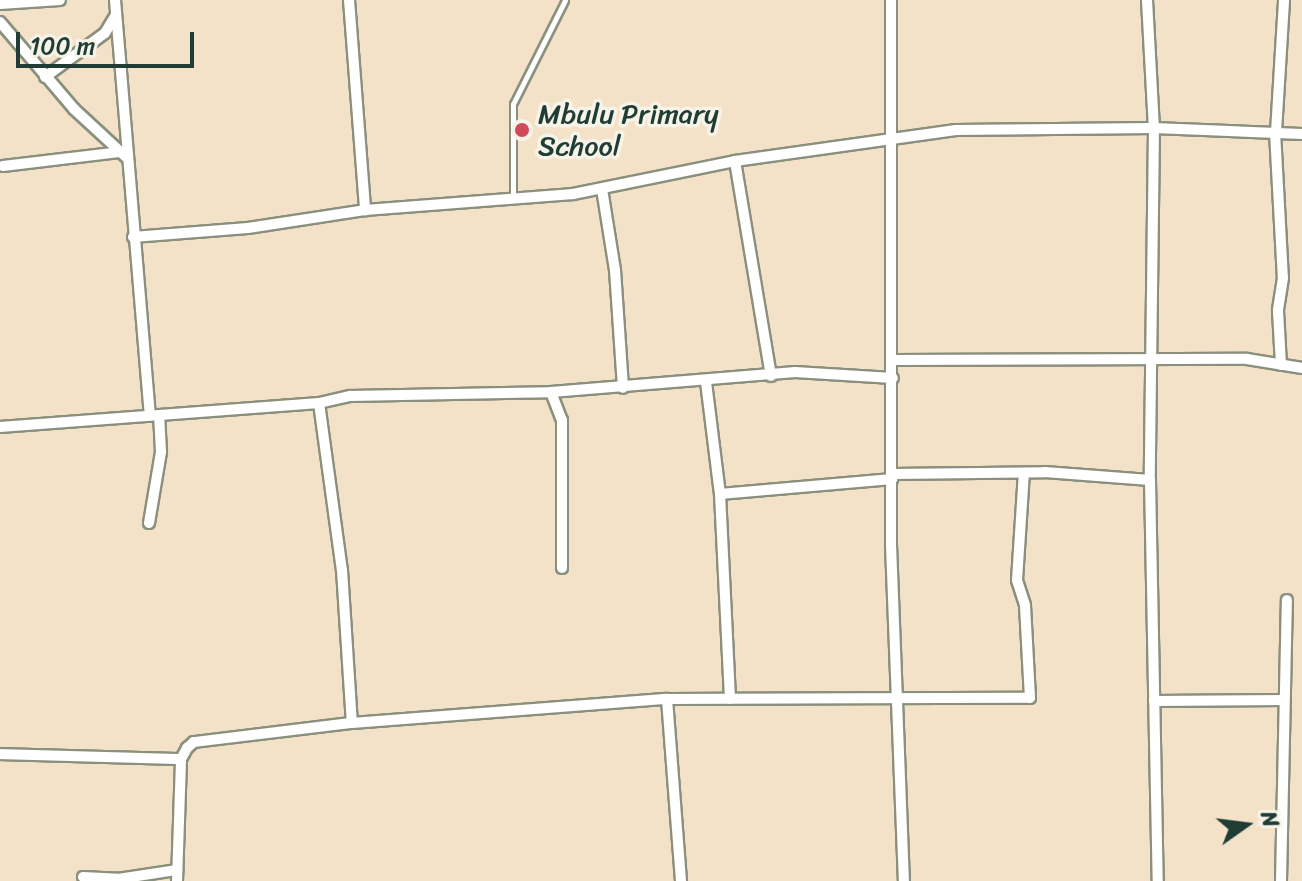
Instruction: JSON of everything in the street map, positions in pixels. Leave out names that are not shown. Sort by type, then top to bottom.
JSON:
[{"type":"street","points":[[0,4],[60,0]]},
{"type":"street","points":[[115,0],[124,155],[161,452],[149,523]]},
{"type":"street","points":[[349,0],[365,210]]},
{"type":"street","points":[[891,0],[894,700],[904,881]]},
{"type":"street","points":[[1147,0],[1154,128],[1150,480],[1158,881]]},
{"type":"street","points":[[1281,365],[1278,311],[1283,278],[1275,132],[1284,0]]},
{"type":"street","points":[[45,77],[105,33],[116,15]]},
{"type":"street","points":[[0,22],[45,77],[124,155]]},
{"type":"street","points":[[133,237],[248,228],[365,210],[513,201],[602,189],[735,161],[956,130],[1154,128],[1302,134]]},
{"type":"street","points":[[3,166],[124,155]]},
{"type":"street","points":[[735,161],[771,376]]},
{"type":"street","points":[[602,189],[615,270],[623,388]]},
{"type":"street","points":[[894,360],[1153,358],[1302,368]]},
{"type":"street","points":[[0,427],[319,403],[374,394],[551,392],[827,371],[893,378]]},
{"type":"street","points":[[706,382],[720,494],[730,699]]},
{"type":"street","points":[[551,392],[562,420],[562,568]]},
{"type":"street","points":[[319,403],[342,570],[352,723]]},
{"type":"street","points":[[720,494],[892,476],[1024,473],[1150,480]]},
{"type":"street","points":[[83,877],[118,879],[177,875],[181,759],[194,742],[352,723],[667,699],[1030,698],[1025,605],[1017,580],[1024,473]]},
{"type":"street","points":[[1281,881],[1287,600]]},
{"type":"street","points":[[667,699],[681,881]]},
{"type":"street","points":[[1154,701],[1284,700]]},
{"type":"street","points":[[0,754],[181,759]]},
{"type":"lane","points":[[513,201],[513,104],[565,0]]},
{"type":"place","name":"Mbulu Primary School","points":[[522,130]]}]
